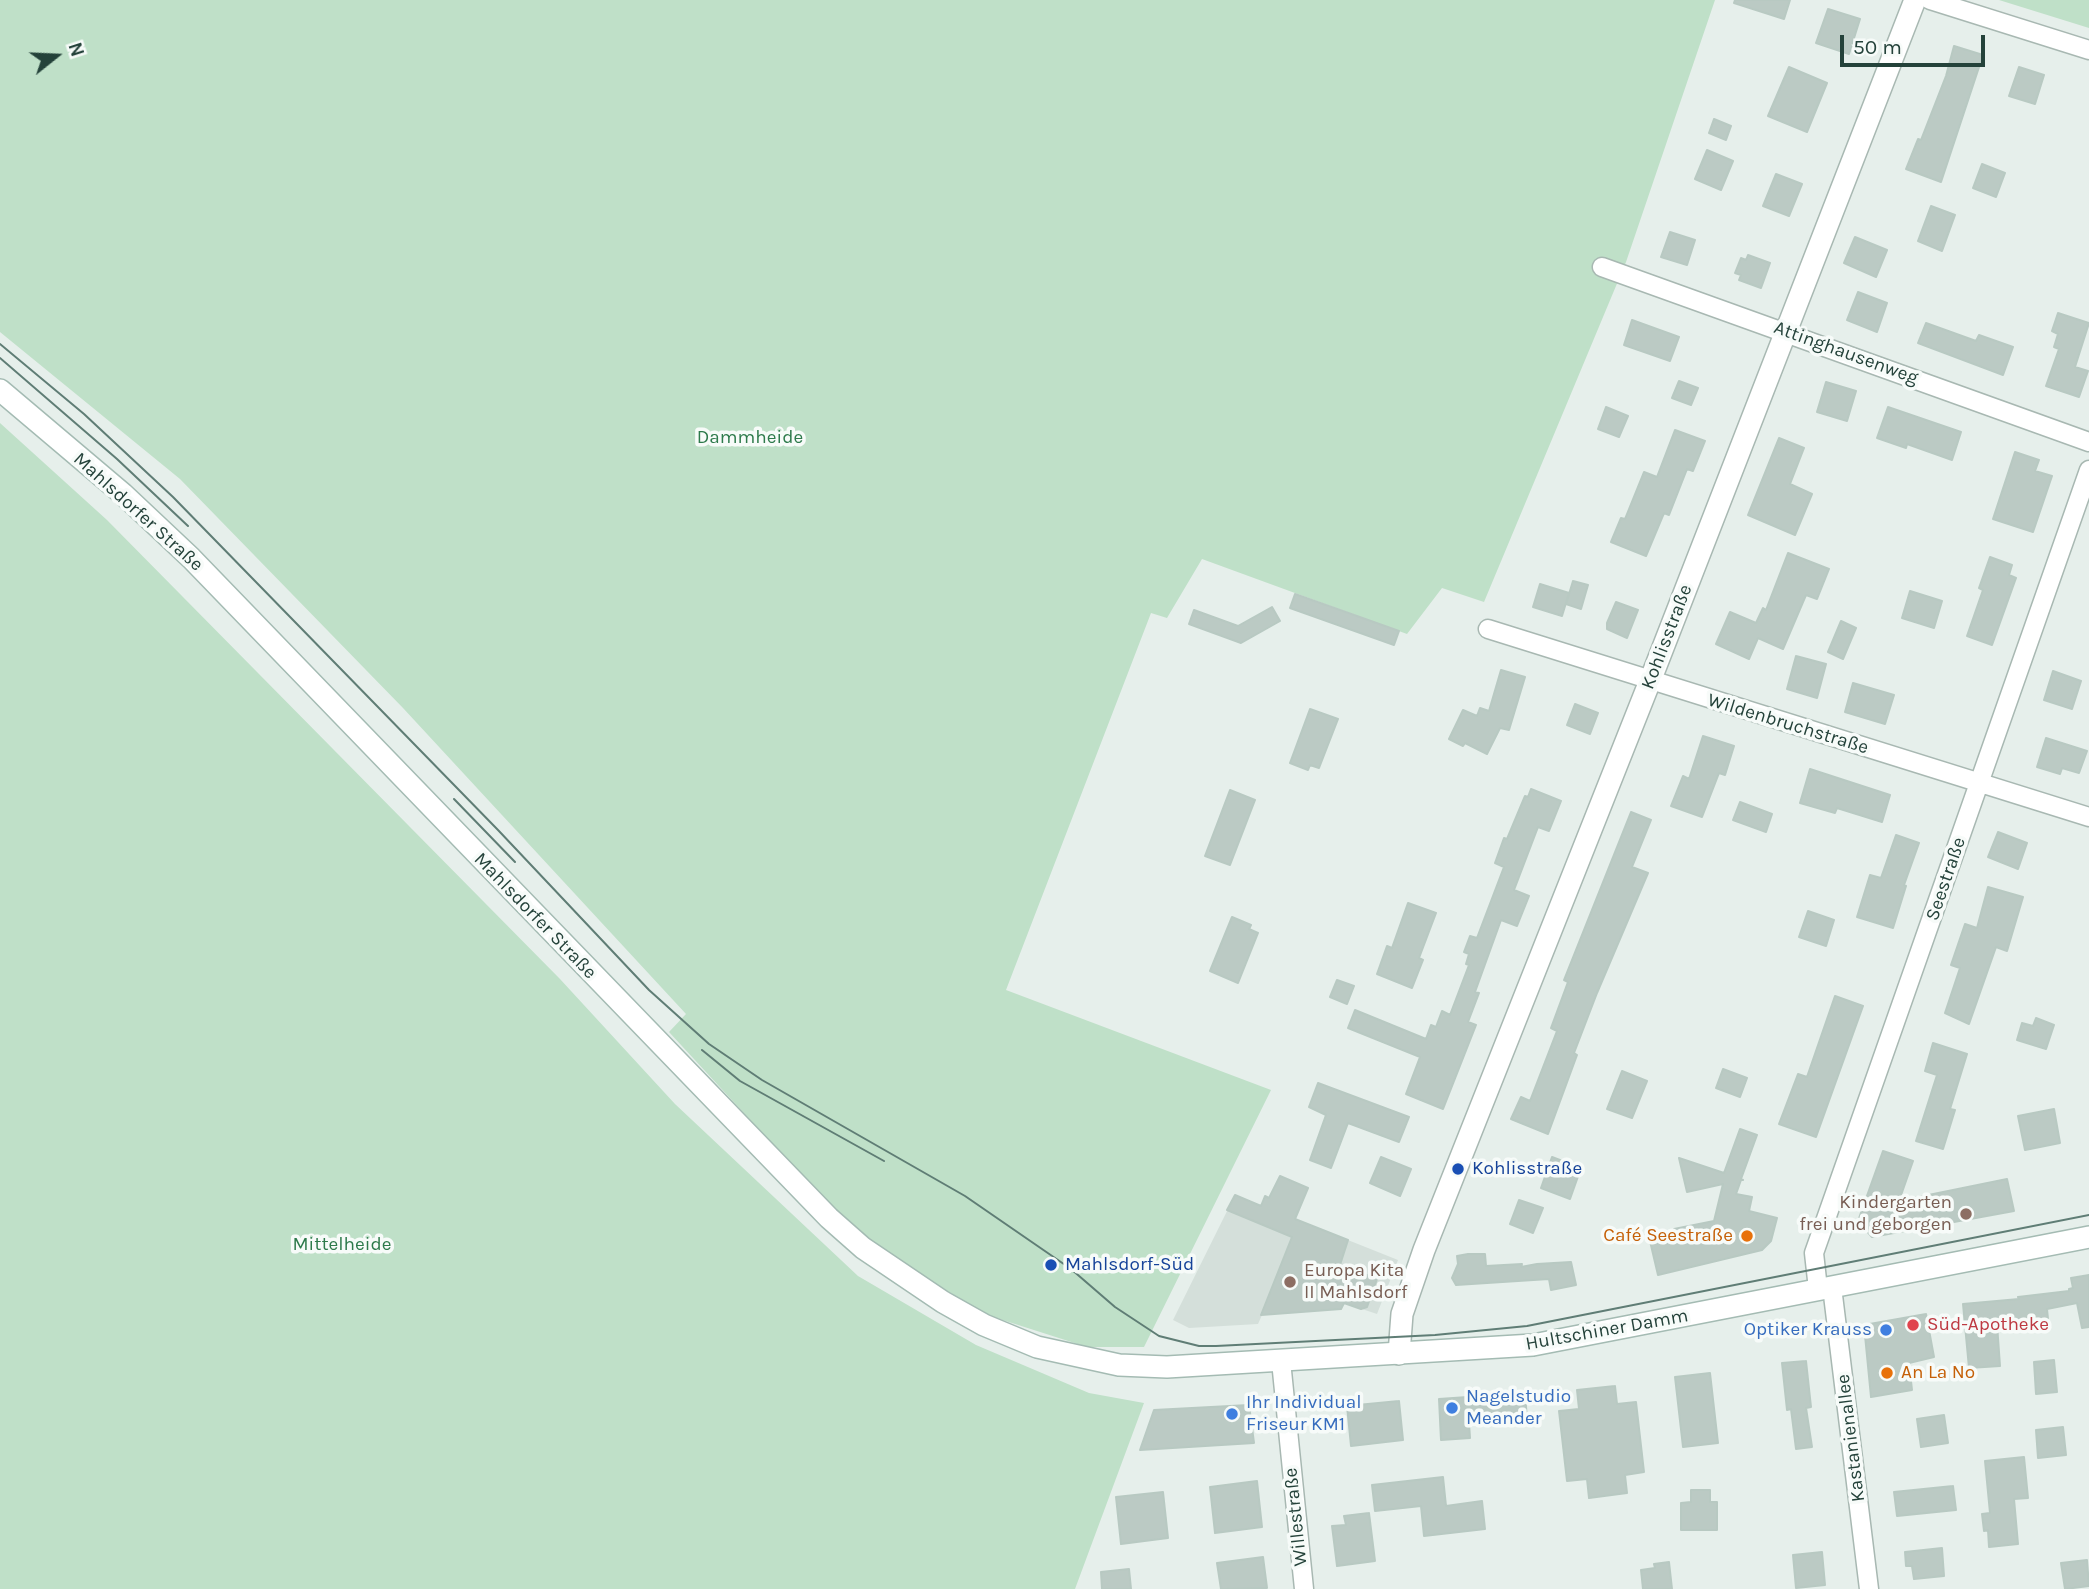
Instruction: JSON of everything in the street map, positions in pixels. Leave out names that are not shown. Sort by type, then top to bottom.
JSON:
[{"type":"main road","name":"Kohlisstraße","points":[[1399,1354],[1402,1314],[1424,1250],[1650,681],[1915,0]]},
{"type":"main road","name":"Mahlsdorfer Straße","points":[[0,390],[123,494],[191,558],[807,1196],[863,1248],[923,1290],[984,1325],[1037,1347],[1119,1365]]},
{"type":"main road","name":"Hultschiner Damm","points":[[1119,1365],[1167,1367],[1532,1345],[2089,1237]]},
{"type":"street","points":[[1930,0],[2089,50]]},
{"type":"street","name":"Attinghausenweg","points":[[1602,267],[2089,442]]},
{"type":"street","name":"Seestraße","points":[[1825,1288],[1814,1253],[2089,470]]},
{"type":"street","name":"Wildenbruchstraße","points":[[1488,629],[2089,817]]},
{"type":"street","name":"Kastanienallee","points":[[1825,1288],[1869,1589]]},
{"type":"street","name":"Willestraße","points":[[1281,1361],[1304,1589]]},
{"type":"shaded area","name":"Europa Kita II Mahlsdorf","points":[[1235,1195],[1398,1260],[1377,1314],[1344,1303],[1341,1309],[1262,1315],[1258,1324],[1189,1328],[1173,1320]]},
{"type":"green space","name":"Dammheide","points":[[0,0],[1715,0],[1626,262],[1484,602],[1442,588],[1407,634],[1202,559],[1167,618],[1151,613],[1006,990],[1271,1090],[1144,1347],[1087,1347],[987,1315],[888,1255],[838,1215],[669,1032],[686,1014],[403,708],[180,479],[0,332]]},
{"type":"green space","points":[[1999,0],[2089,0],[2089,28]]},
{"type":"green space","name":"Mittelheide","points":[[0,423],[107,520],[560,979],[675,1104],[858,1276],[976,1345],[1089,1393],[1144,1403],[1075,1589],[0,1589]]},
{"type":"building","points":[[1735,0],[1790,0],[1784,19],[1734,3]]},
{"type":"building","points":[[1828,9],[1860,19],[1849,54],[1816,43]]},
{"type":"building","points":[[1954,46],[1983,55],[1941,182],[1906,169],[1918,139],[1921,140],[1946,76]]},
{"type":"building","points":[[1789,67],[1827,83],[1807,132],[1768,116]]},
{"type":"building","points":[[2019,67],[2044,75],[2035,104],[2009,96]]},
{"type":"building","points":[[1714,119],[1731,126],[1726,140],[1709,133]]},
{"type":"building","points":[[1707,150],[1733,161],[1721,190],[1695,179]]},
{"type":"building","points":[[1982,164],[2005,173],[1996,197],[1973,188]]},
{"type":"building","points":[[1776,174],[1802,184],[1789,216],[1763,206]]},
{"type":"building","points":[[1931,206],[1955,215],[1942,251],[1918,241]]},
{"type":"building","points":[[1670,232],[1695,240],[1687,265],[1661,257]]},
{"type":"building","points":[[1855,237],[1887,250],[1876,277],[1844,263]]},
{"type":"building","points":[[1748,255],[1770,263],[1761,288],[1739,280],[1741,275],[1735,273],[1741,258],[1746,260]]},
{"type":"building","points":[[1858,292],[1887,303],[1877,332],[1847,320]]},
{"type":"building","points":[[2058,313],[2089,323],[2075,367],[2088,371],[2079,397],[2046,386],[2059,349],[2054,347],[2058,334],[2052,331]]},
{"type":"building","points":[[1632,320],[1679,337],[1670,361],[1624,345]]},
{"type":"building","points":[[1926,323],[1976,341],[1979,335],[2013,347],[2003,375],[1918,343]]},
{"type":"building","points":[[1679,381],[1698,388],[1691,405],[1672,398]]},
{"type":"building","points":[[1826,382],[1856,391],[1847,421],[1817,412]]},
{"type":"building","points":[[1606,407],[1628,416],[1619,437],[1598,429]]},
{"type":"building","points":[[1888,407],[1961,432],[1952,460],[1907,444],[1906,448],[1877,438]]},
{"type":"building","points":[[1675,430],[1705,441],[1693,471],[1687,469],[1669,515],[1664,513],[1646,556],[1611,542],[1621,518],[1625,519],[1644,472],[1657,477]]},
{"type":"building","points":[[1779,438],[1804,448],[1790,484],[1812,494],[1795,535],[1748,515]]},
{"type":"building","points":[[2015,452],[2039,460],[2035,471],[2052,476],[2033,532],[1993,519]]},
{"type":"building","points":[[1788,553],[1829,569],[1817,599],[1806,595],[1783,649],[1758,638],[1749,659],[1716,644],[1730,612],[1756,623],[1763,608],[1766,610]]},
{"type":"building","points":[[1990,557],[2012,565],[2009,575],[2016,578],[1992,645],[1967,636],[1983,590],[1979,588]]},
{"type":"building","points":[[1573,581],[1588,585],[1581,609],[1566,604]]},
{"type":"building","points":[[1540,584],[1569,593],[1562,616],[1533,607]]},
{"type":"building","points":[[1910,591],[1942,601],[1934,628],[1902,618]]},
{"type":"building","points":[[1295,594],[1399,631],[1394,645],[1290,608]]},
{"type":"building","points":[[1616,602],[1638,610],[1627,638],[1607,629]]},
{"type":"building","points":[[1272,607],[1280,621],[1241,643],[1189,624],[1194,610],[1238,626]]},
{"type":"building","points":[[1841,621],[1856,628],[1843,659],[1828,652]]},
{"type":"building","points":[[1796,656],[1826,664],[1817,698],[1787,689]]},
{"type":"building","points":[[1501,670],[1525,677],[1509,730],[1500,728],[1487,754],[1465,743],[1463,746],[1449,739],[1463,710],[1477,716],[1480,708],[1489,711]]},
{"type":"building","points":[[2053,671],[2081,681],[2072,709],[2044,700]]},
{"type":"building","points":[[1853,683],[1894,695],[1885,724],[1845,712]]},
{"type":"building","points":[[1575,704],[1598,713],[1590,734],[1567,725]]},
{"type":"building","points":[[1310,709],[1338,719],[1319,768],[1310,765],[1308,770],[1290,763]]},
{"type":"building","points":[[1703,736],[1734,746],[1725,775],[1719,773],[1702,817],[1671,806],[1683,776],[1689,779]]},
{"type":"building","points":[[2046,738],[2087,751],[2079,773],[2062,768],[2060,774],[2037,767]]},
{"type":"building","points":[[1810,769],[1890,795],[1882,822],[1837,808],[1835,813],[1800,803]]},
{"type":"building","points":[[1531,789],[1561,801],[1549,831],[1538,827],[1514,890],[1529,896],[1517,926],[1501,920],[1475,992],[1479,993],[1468,1022],[1476,1025],[1443,1109],[1406,1094],[1420,1057],[1348,1028],[1355,1010],[1426,1039],[1431,1025],[1436,1027],[1442,1011],[1450,1015],[1469,965],[1466,964],[1469,954],[1464,952],[1470,936],[1477,938],[1504,867],[1495,863],[1504,838],[1507,839],[1525,796],[1528,797]]},
{"type":"building","points":[[1230,790],[1255,800],[1230,865],[1205,856]]},
{"type":"building","points":[[1740,802],[1772,814],[1766,832],[1733,820]]},
{"type":"building","points":[[1631,812],[1651,820],[1632,867],[1648,873],[1574,1053],[1577,1055],[1548,1134],[1511,1119],[1521,1097],[1530,1101],[1557,1031],[1551,1028],[1568,982],[1564,980]]},
{"type":"building","points":[[1998,832],[2027,843],[2018,869],[1988,857]]},
{"type":"building","points":[[1896,835],[1919,843],[1893,928],[1857,917],[1870,875],[1881,878]]},
{"type":"building","points":[[1988,887],[2023,897],[2007,951],[1996,947],[1969,1024],[1945,1013],[1960,968],[1951,965],[1965,924],[1977,928]]},
{"type":"building","points":[[1408,903],[1436,913],[1419,958],[1423,960],[1412,988],[1377,974],[1387,946],[1392,948]]},
{"type":"building","points":[[1808,911],[1834,920],[1826,946],[1799,937]]},
{"type":"building","points":[[1232,917],[1251,925],[1249,929],[1258,933],[1238,983],[1210,971]]},
{"type":"building","points":[[1337,980],[1354,986],[1347,1004],[1330,997]]},
{"type":"building","points":[[1835,996],[1863,1006],[1816,1137],[1779,1124],[1798,1074],[1807,1077]]},
{"type":"building","points":[[2036,1018],[2054,1025],[2046,1049],[2017,1040],[2022,1023],[2033,1026]]},
{"type":"building","points":[[1933,1043],[1967,1054],[1950,1109],[1955,1110],[1943,1149],[1916,1141],[1937,1075],[1925,1071]]},
{"type":"building","points":[[1723,1069],[1747,1078],[1740,1097],[1716,1088]]},
{"type":"building","points":[[1622,1071],[1647,1081],[1632,1118],[1607,1109]]},
{"type":"building","points":[[1318,1083],[1409,1117],[1399,1142],[1348,1123],[1331,1168],[1310,1160],[1326,1115],[1309,1107]]},
{"type":"building","points":[[2054,1109],[2060,1143],[2025,1150],[2018,1116]]},
{"type":"building","points":[[1740,1129],[1757,1135],[1736,1194],[1752,1197],[1749,1211],[1777,1218],[1771,1241],[1762,1250],[1658,1275],[1650,1241],[1675,1236],[1674,1229],[1714,1221],[1723,1184],[1687,1192],[1679,1158],[1724,1173]]},
{"type":"building","points":[[1883,1151],[1913,1161],[1899,1201],[2007,1179],[2014,1211],[1872,1237],[1858,1221]]},
{"type":"building","points":[[1381,1157],[1411,1169],[1400,1196],[1370,1183]]},
{"type":"building","points":[[1552,1157],[1581,1168],[1570,1199],[1541,1188]]},
{"type":"building","points":[[1280,1176],[1308,1188],[1295,1219],[1348,1240],[1340,1265],[1377,1279],[1367,1307],[1361,1309],[1344,1303],[1341,1309],[1261,1315],[1292,1237],[1227,1210],[1235,1195],[1261,1206],[1265,1196],[1269,1198]]},
{"type":"building","points":[[1519,1200],[1543,1208],[1533,1233],[1510,1224]]},
{"type":"building","points":[[1485,1254],[1486,1266],[1522,1264],[1521,1267],[1571,1262],[1576,1285],[1551,1290],[1549,1279],[1456,1285],[1452,1278],[1458,1264],[1457,1256]]},
{"type":"building","points":[[2089,1275],[2089,1327],[2082,1328],[2077,1303],[2047,1309],[2048,1319],[1997,1324],[2000,1366],[1969,1368],[1963,1304],[2069,1291],[2073,1288],[2071,1278]]},
{"type":"building","points":[[1926,1314],[1934,1357],[1909,1363],[1912,1390],[1871,1397],[1864,1325]]},
{"type":"building","points":[[2054,1360],[2057,1392],[2036,1394],[2034,1362]]},
{"type":"building","points":[[1806,1361],[1811,1407],[1806,1408],[1812,1447],[1796,1449],[1791,1409],[1787,1410],[1782,1363]]},
{"type":"building","points":[[1710,1373],[1718,1443],[1683,1447],[1675,1377]]},
{"type":"building","points":[[1615,1386],[1617,1404],[1636,1402],[1644,1472],[1625,1475],[1627,1493],[1589,1498],[1587,1479],[1567,1481],[1559,1411],[1579,1409],[1577,1390]]},
{"type":"building","points":[[1525,1393],[1527,1420],[1469,1423],[1470,1438],[1441,1440],[1439,1399]]},
{"type":"building","points":[[1399,1401],[1403,1440],[1351,1446],[1347,1406]]},
{"type":"building","points":[[1249,1405],[1254,1443],[1140,1450],[1154,1410]]},
{"type":"building","points":[[1944,1415],[1948,1443],[1921,1447],[1917,1419]]},
{"type":"building","points":[[2063,1427],[2066,1455],[2038,1458],[2036,1430]]},
{"type":"building","points":[[2024,1457],[2028,1498],[2014,1499],[2018,1544],[1989,1547],[1988,1530],[1984,1531],[1982,1514],[1990,1513],[1985,1461]]},
{"type":"building","points":[[1443,1477],[1446,1506],[1482,1501],[1485,1529],[1424,1536],[1421,1506],[1375,1511],[1372,1485]]},
{"type":"building","points":[[1257,1481],[1262,1527],[1215,1533],[1210,1487]]},
{"type":"building","points":[[1953,1486],[1956,1510],[1897,1516],[1894,1492]]},
{"type":"building","points":[[1691,1490],[1710,1490],[1710,1502],[1717,1502],[1717,1530],[1681,1530],[1681,1503],[1691,1502]]},
{"type":"building","points":[[1163,1492],[1168,1538],[1121,1544],[1116,1497]]},
{"type":"building","points":[[1369,1513],[1375,1561],[1337,1566],[1332,1526],[1346,1525],[1344,1516]]},
{"type":"building","points":[[1942,1548],[1944,1576],[1914,1579],[1912,1566],[1906,1566],[1905,1552]]},
{"type":"building","points":[[1822,1552],[1825,1585],[1796,1588],[1793,1555]]},
{"type":"building","points":[[1263,1557],[1267,1588],[1221,1589],[1217,1563]]},
{"type":"building","points":[[2087,1560],[2089,1586],[2065,1589],[2061,1563]]},
{"type":"building","points":[[1669,1562],[1672,1589],[1643,1589],[1641,1570],[1655,1568],[1654,1564]]},
{"type":"building","points":[[1129,1569],[1131,1589],[1102,1589],[1101,1572]]},
{"type":"tram line","points":[[0,344],[84,414],[173,497],[498,830],[649,990],[709,1044],[762,1080],[965,1196],[1071,1269],[1115,1307],[1159,1336],[1199,1346],[1216,1346],[1435,1335],[1527,1326],[2089,1215]]},
{"type":"tram line","points":[[0,358],[117,459],[188,526]]},
{"type":"tram line","points":[[454,799],[515,862]]},
{"type":"tram line","points":[[702,1050],[740,1081],[884,1161]]},
{"type":"place","name":"Kohlisstraße","points":[[1458,1169]]},
{"type":"place","name":"Kindergarten frei und geborgen","points":[[1966,1214]]},
{"type":"place","name":"Café Seestraße","points":[[1747,1236]]},
{"type":"place","name":"Mahlsdorf-Süd","points":[[1051,1265]]},
{"type":"place","name":"Europa Kita II Mahlsdorf","points":[[1290,1282]]},
{"type":"place","name":"Süd-Apotheke","points":[[1913,1325]]},
{"type":"place","name":"Optiker Krauss","points":[[1886,1330]]},
{"type":"place","name":"An La No","points":[[1887,1373]]},
{"type":"place","name":"Nagelstudio Meander","points":[[1452,1408]]},
{"type":"place","name":"Ihr Individual Friseur KM1","points":[[1232,1414]]}]
